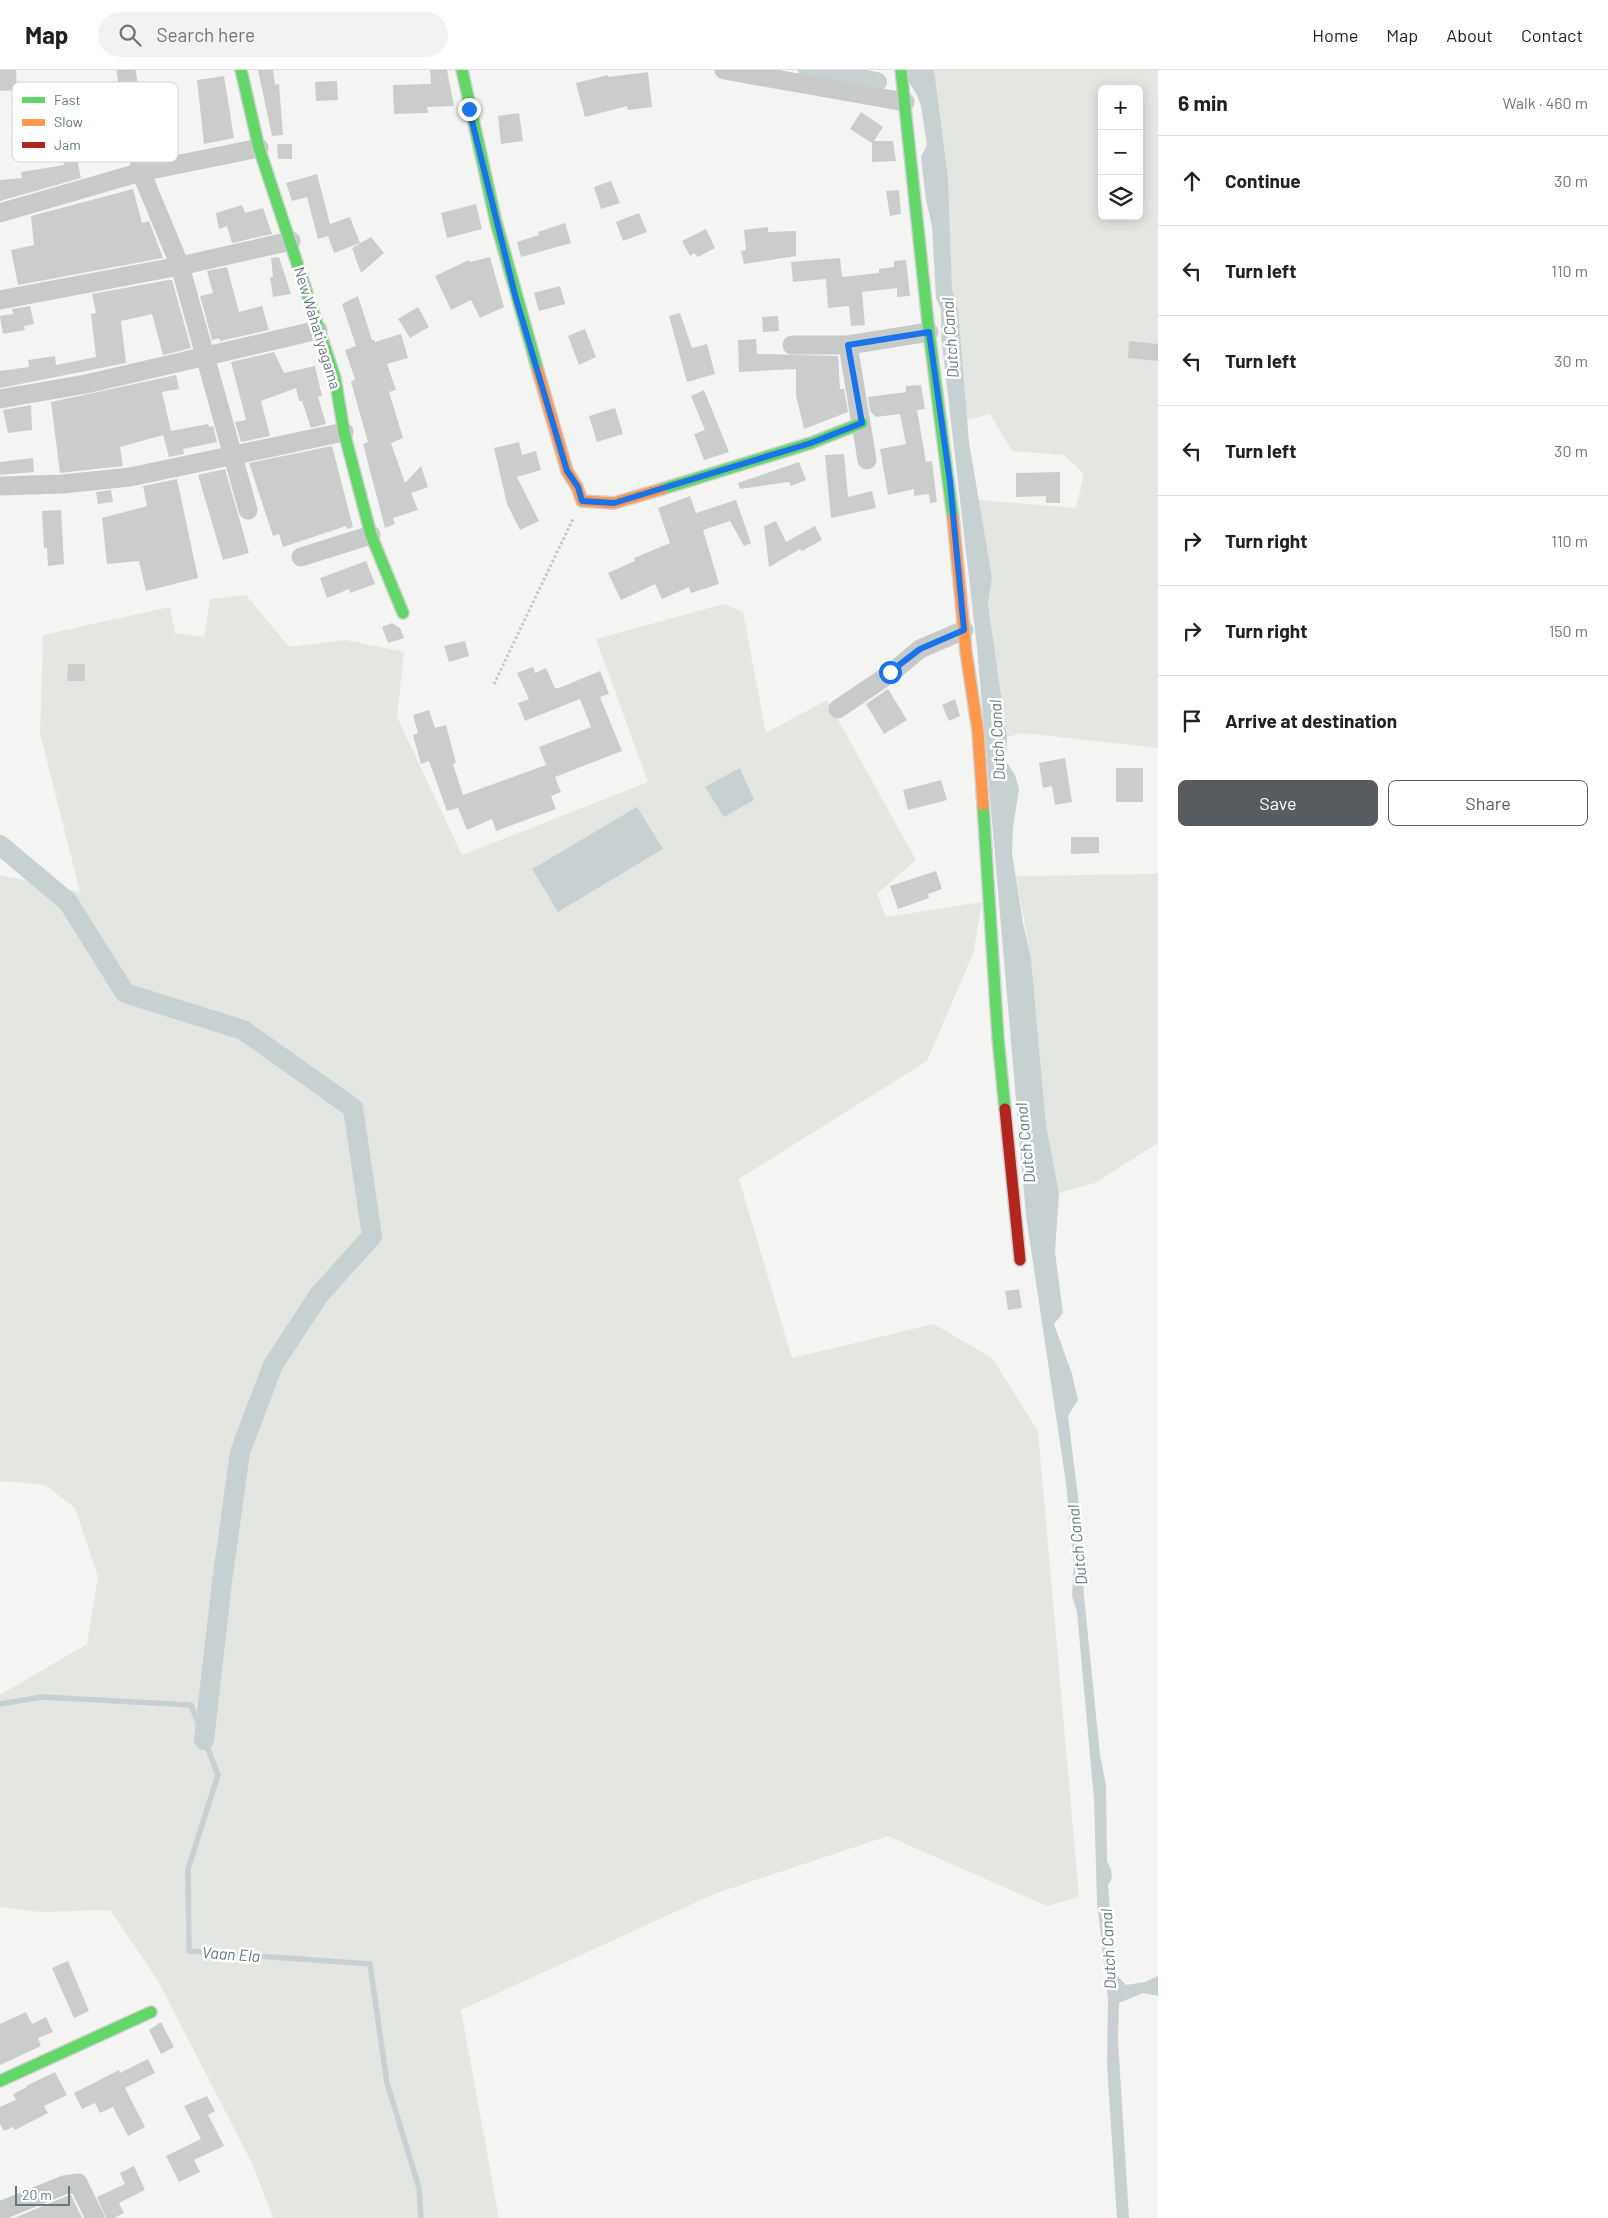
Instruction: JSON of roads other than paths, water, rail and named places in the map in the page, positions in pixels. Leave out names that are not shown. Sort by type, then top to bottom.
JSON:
[{"type":"street","name":"New Wahatiyagama","points":[[241,70],[259,148],[335,378],[344,432],[371,535],[404,613]]},
{"type":"street","points":[[462,70],[480,158],[515,295],[567,471],[578,487],[582,501],[614,503],[632,498],[811,443],[862,423]]},
{"type":"street","points":[[724,70],[906,102]]},
{"type":"street","points":[[901,70],[906,102],[929,332],[950,482],[964,630],[978,732],[998,1038],[1020,1260]]},
{"type":"street","points":[[0,213],[142,172],[259,148]]},
{"type":"street","points":[[140,162],[142,172],[180,266],[248,510]]},
{"type":"street","points":[[0,300],[180,266],[291,241]]},
{"type":"street","points":[[0,399],[86,384],[318,330]]},
{"type":"street","points":[[792,346],[848,345],[929,332]]},
{"type":"street","points":[[848,345],[867,460]]},
{"type":"street","points":[[0,486],[63,484],[130,477],[344,432]]},
{"type":"street","points":[[301,557],[371,535]]},
{"type":"street","points":[[838,709],[920,649],[964,630]]},
{"type":"street","points":[[0,2081],[151,2012]]},
{"type":"street","points":[[0,2211],[64,2185],[78,2183],[95,2218]]},
{"type":"water","name":"Dutch Canal","points":[[901,70],[934,70],[948,177],[952,289],[958,308],[969,442],[992,578],[988,604],[1007,737],[1006,761],[1015,775],[1019,789],[1013,828],[1012,853],[1023,923],[1031,958],[1046,1125],[1059,1193],[1055,1252],[1063,1313],[1054,1324],[1072,1374],[1078,1400],[1068,1416],[1078,1497],[1084,1596],[1100,1755],[1106,1785],[1107,1861],[1111,1869],[1112,1878],[1108,1885],[1115,1973],[1126,1985],[1145,1982],[1158,1976],[1158,1996],[1143,1993],[1119,2003],[1118,2040],[1129,2218],[1117,2218],[1107,2065],[1108,1999],[1097,1902],[1094,1799],[1077,1612],[1072,1596],[1074,1564],[1066,1483],[1026,1216],[977,647],[941,335],[941,310],[936,298],[932,226],[926,200],[921,157],[927,145],[921,106],[916,93]]},
{"type":"water","points":[[740,768],[754,800],[724,817],[705,787]]},
{"type":"water","points":[[637,807],[663,849],[558,912],[532,869]]},
{"type":"waterway","points":[[808,70],[877,82]]},
{"type":"waterway","points":[[0,845],[68,902],[125,993],[243,1030],[353,1108],[372,1236],[319,1295],[273,1365],[240,1452],[222,1582],[204,1740]]},
{"type":"waterway","name":"Vaan Ela","points":[[0,1704],[42,1697],[191,1705],[218,1775],[188,1869],[189,1951],[370,1964],[387,2083],[419,2188],[421,2218]]}]
